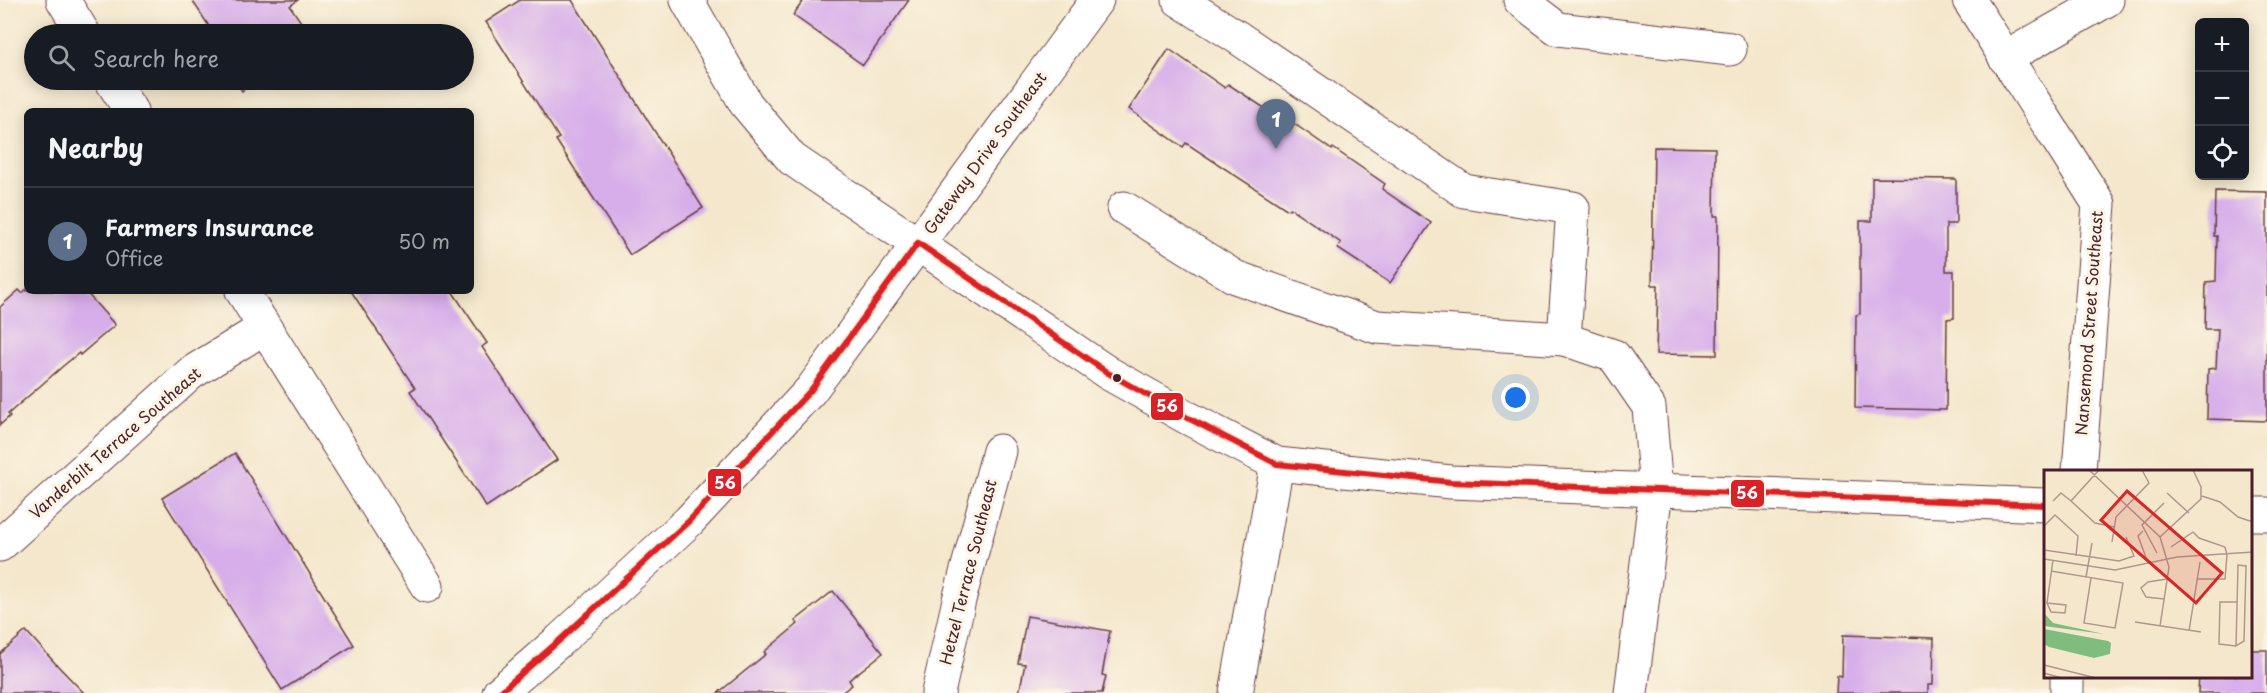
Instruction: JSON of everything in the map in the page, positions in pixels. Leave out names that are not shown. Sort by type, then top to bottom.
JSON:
[{"type":"street","points":[[63,0],[78,24]]},
{"type":"street","points":[[687,0],[746,104],[792,159],[1108,373],[1277,464],[1451,482],[2044,505]]},
{"type":"street","name":"Gateway Drive Southeast","points":[[499,693],[689,521],[810,390],[1097,0]]},
{"type":"street","points":[[1179,0],[1464,190],[1573,208],[1564,339]]},
{"type":"street","points":[[1520,0],[1558,29],[1730,49]]},
{"type":"street","name":"Nansemond Street Southeast","points":[[1969,0],[2099,204],[2079,470]]},
{"type":"street","points":[[2005,58],[2107,0]]},
{"type":"street","points":[[117,90],[129,108]]},
{"type":"street","points":[[1124,207],[1236,277],[1377,327],[1564,339],[1614,356],[1649,407],[1656,490],[1631,693]]},
{"type":"street","points":[[244,294],[428,586]]},
{"type":"street","name":"Vanderbilt Terrace Southeast","points":[[0,545],[191,373],[264,328]]},
{"type":"street","name":"Hetzel Terrace Southeast","points":[[938,693],[959,600],[999,451]]},
{"type":"street","points":[[1236,693],[1277,464]]},
{"type":"building","points":[[192,0],[298,0],[290,6],[302,24],[208,24]]},
{"type":"building","points":[[520,0],[572,0],[703,208],[630,255],[556,140],[559,138],[486,22]]},
{"type":"building","points":[[804,0],[909,0],[863,65],[793,15]]},
{"type":"building","points":[[1169,49],[1225,88],[1228,84],[1278,117],[1280,114],[1332,150],[1333,148],[1385,184],[1382,189],[1431,223],[1390,283],[1337,248],[1341,243],[1290,208],[1288,210],[1186,143],[1183,147],[1129,109]]},
{"type":"building","points":[[1654,147],[1715,148],[1714,216],[1718,216],[1717,355],[1656,354],[1658,285],[1652,285]]},
{"type":"building","points":[[1872,178],[1956,179],[1956,224],[1946,224],[1946,271],[1954,271],[1954,318],[1947,319],[1946,410],[1855,408],[1856,315],[1860,314],[1860,221],[1872,221]]},
{"type":"building","points":[[2215,191],[2267,192],[2267,421],[2207,419],[2208,369],[2216,368],[2218,329],[2205,329],[2206,282],[2216,281]]},
{"type":"building","points":[[19,290],[22,293],[88,294],[115,325],[80,355],[79,353],[63,366],[8,414],[10,416],[0,425],[0,307]]},
{"type":"building","points":[[353,294],[454,294],[487,343],[482,347],[557,460],[486,507],[410,391],[415,388]]},
{"type":"building","points":[[235,453],[354,645],[282,690],[162,498]]},
{"type":"building","points":[[833,591],[883,653],[849,680],[852,685],[841,693],[718,693],[766,654],[764,652],[798,624],[795,621]]},
{"type":"building","points":[[1027,616],[1110,631],[1102,675],[1106,676],[1102,693],[1019,693],[1025,664],[1018,663]]},
{"type":"building","points":[[26,631],[84,693],[0,693],[0,654]]},
{"type":"building","points":[[1843,635],[1934,638],[1933,685],[1928,685],[1928,693],[1836,693],[1837,676],[1842,677]]},
{"type":"building","points":[[2252,650],[2267,650],[2267,693],[2198,693],[2199,678],[2252,678]]},
{"type":"transit line","name":"56","points":[[918,243],[1108,373],[1277,464],[1451,482],[2044,505]]},
{"type":"transit line","name":"56","points":[[499,693],[689,521],[811,390],[918,243]]},
{"type":"place","name":"Farmers Insurance","points":[[1276,149]]}]
